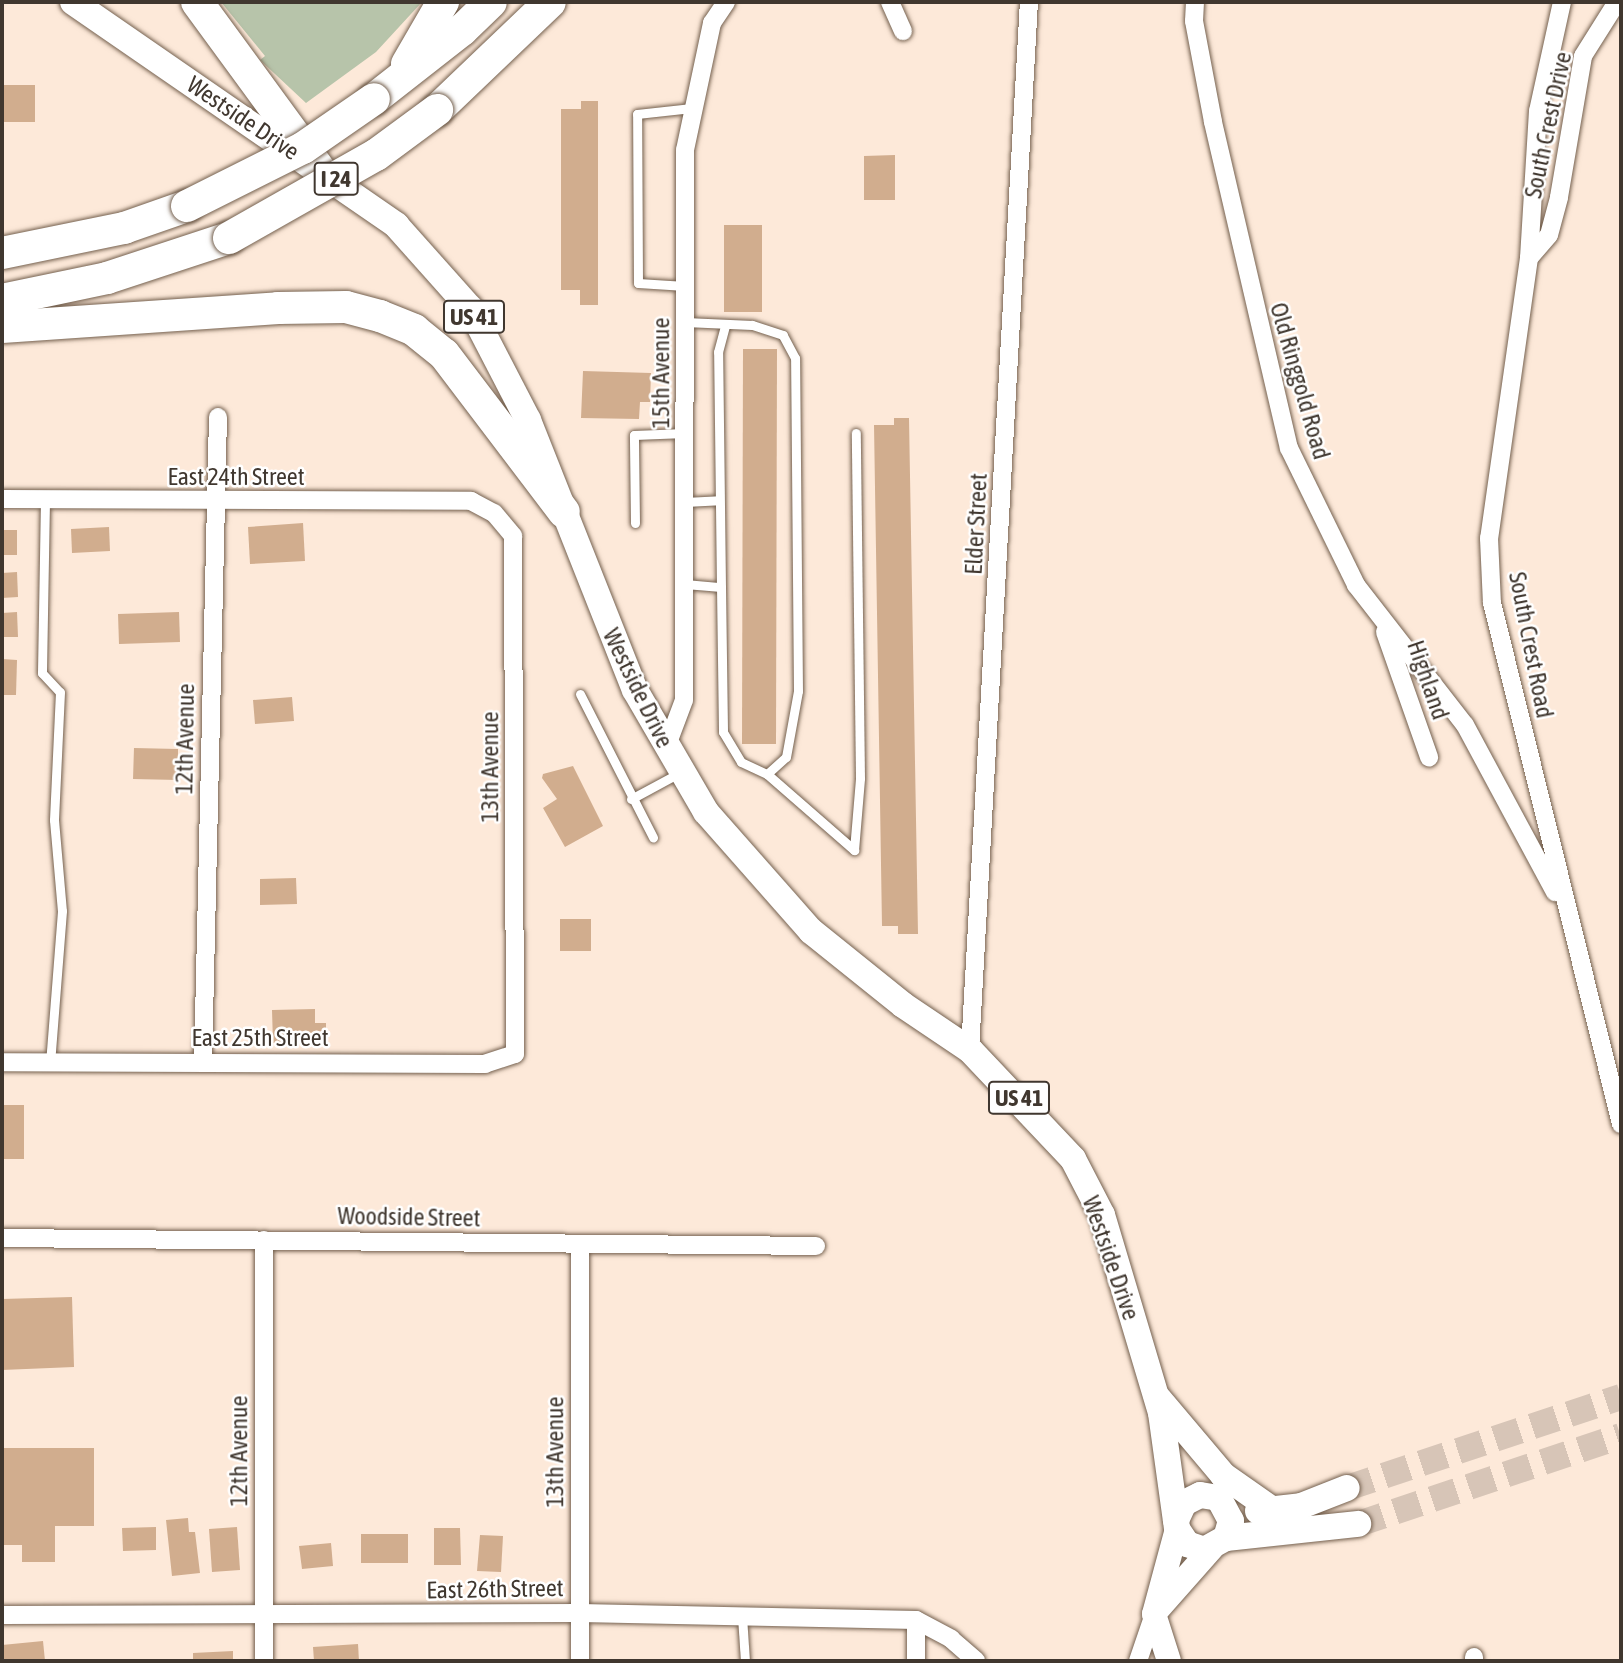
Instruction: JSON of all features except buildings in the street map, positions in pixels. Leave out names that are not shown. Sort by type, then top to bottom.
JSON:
[{"type":"highway","points":[[197,2],[320,170]]},
{"type":"highway","points":[[384,91],[443,2]]},
{"type":"highway","name":"I 24","points":[[2,253],[52,245],[187,206],[303,148],[384,91],[491,2]]},
{"type":"highway","name":"I 24","points":[[2,300],[52,293],[229,238],[376,155],[437,110],[550,2]]},
{"type":"highway","points":[[2,327],[278,308],[346,307],[380,316],[414,330],[444,354],[564,512]]},
{"type":"main road","name":"Westside Drive","points":[[73,2],[396,225],[470,309],[528,420],[630,677],[666,748],[736,850],[810,931],[903,1005],[970,1050],[1073,1159],[1102,1214],[1158,1404],[1177,1524]]},
{"type":"main road","name":"Westside Drive","points":[[1158,1404],[1217,1500]]},
{"type":"main road","points":[[1158,1404],[1207,1459],[1274,1511]]},
{"type":"main road","points":[[1347,1488],[1274,1511],[1191,1497],[1177,1524],[1187,1544],[1219,1543],[1358,1524]]},
{"type":"main road","points":[[1217,1500],[1231,1521],[1219,1543]]},
{"type":"street","name":"15th Avenue","points":[[666,748],[684,700],[685,150],[712,23],[726,2]]},
{"type":"street","points":[[890,2],[902,31]]},
{"type":"street","name":"Elder Street","points":[[970,1050],[1029,2]]},
{"type":"street","name":"Old Ringgold Road","points":[[1195,2],[1194,21],[1213,122],[1289,448],[1349,572],[1381,618],[1465,725],[1567,914]]},
{"type":"street","name":"South Crest Road","points":[[1562,2],[1538,111],[1529,258],[1489,538],[1492,590],[1567,914],[1621,1124]]},
{"type":"street","name":"South Crest Drive","points":[[1529,258],[1549,235],[1559,197],[1583,56],[1617,2]]},
{"type":"street","name":"12th Avenue","points":[[203,1062],[218,417]]},
{"type":"street","name":"East 24th Street","points":[[2,499],[471,501]]},
{"type":"street","name":"13th Avenue","points":[[471,501],[494,513],[513,536],[515,1054]]},
{"type":"street","name":"Highland","points":[[1381,618],[1429,757]]},
{"type":"street","name":"East 25th Street","points":[[2,1062],[485,1064],[515,1054]]},
{"type":"street","name":"Woodside Street","points":[[2,1238],[816,1246]]},
{"type":"street","name":"12th Avenue","points":[[264,1240],[264,1661]]},
{"type":"street","name":"13th Avenue","points":[[580,1244],[580,1661]]},
{"type":"street","points":[[1138,1661],[1154,1614],[1177,1524]]},
{"type":"street","points":[[1154,1614],[1219,1543]]},
{"type":"street","name":"East 26th Street","points":[[2,1615],[580,1613],[916,1620],[951,1639],[976,1661]]},
{"type":"street","points":[[1154,1614],[1169,1661]]},
{"type":"street","points":[[916,1620],[916,1661]]},
{"type":"lane","points":[[685,286],[638,283],[637,114],[692,108]]},
{"type":"lane","points":[[685,322],[725,326],[752,325],[783,335],[795,358],[798,691],[786,757],[768,774]]},
{"type":"lane","points":[[725,326],[718,352],[723,732],[741,762],[768,774],[854,850],[860,778],[856,433]]},
{"type":"lane","points":[[635,523],[634,435],[685,433]]},
{"type":"lane","points":[[46,500],[42,673],[60,692],[54,820],[62,911],[50,1062]]},
{"type":"lane","points":[[685,502],[719,500]]},
{"type":"lane","points":[[685,584],[721,587]]},
{"type":"lane","points":[[580,694],[631,799],[653,837]]},
{"type":"lane","points":[[631,799],[681,772]]},
{"type":"lane","points":[[743,1616],[745,1661]]},
{"type":"green space","points":[[221,2],[422,2],[376,52],[306,103],[260,60],[265,56]]},
{"type":"tunnel","points":[[1347,1488],[1621,1397]]},
{"type":"tunnel","points":[[1358,1524],[1621,1436]]}]
